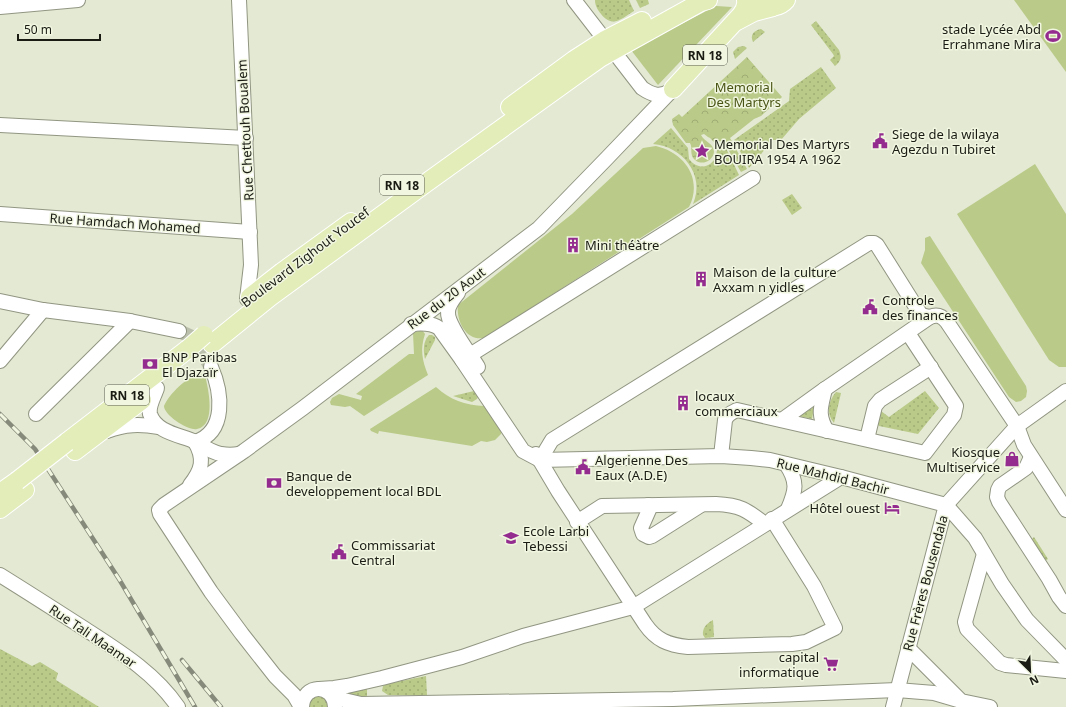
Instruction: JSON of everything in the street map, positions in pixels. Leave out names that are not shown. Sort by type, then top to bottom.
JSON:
[{"type":"main road","name":"Boulevard Zighout Youcef","points":[[0,509],[21,486],[208,340],[270,297],[606,50],[682,0]]},
{"type":"main road","name":"Boulevard Zighout Youcef","points":[[208,340],[248,299],[282,272],[574,60],[606,50],[701,2],[708,0]]},
{"type":"main road","points":[[737,21],[746,8],[746,0]]},
{"type":"main road","points":[[755,0],[760,5],[767,7],[780,4]]},
{"type":"main road","name":"RN 18","points":[[673,89],[737,21],[754,12],[780,4]]},
{"type":"main road","name":"Boulevard Zighout Youcef","points":[[70,447],[99,433],[157,388],[192,353]]},
{"type":"main road","name":"Boulevard Zighout Youcef","points":[[0,493],[21,486]]},
{"type":"street","points":[[0,7],[78,0]]},
{"type":"street","name":"Rue Chettouh Boualem","points":[[239,0],[251,260],[248,299]]},
{"type":"street","points":[[578,3],[606,50],[642,88],[650,93],[658,95],[667,93],[673,89]]},
{"type":"street","points":[[639,125],[645,106],[642,88]]},
{"type":"street","name":"Rue du 20 Aout","points":[[302,707],[294,695],[275,676],[211,592],[160,514],[159,510],[233,455],[318,396],[410,324],[462,288],[538,228],[673,89]]},
{"type":"street","points":[[0,125],[246,138]]},
{"type":"street","points":[[466,357],[752,178]]},
{"type":"street","name":"Rue Hamdach Mohamed","points":[[0,214],[250,232]]},
{"type":"street","points":[[540,460],[552,440],[868,243],[874,243],[877,245],[921,315],[930,317]]},
{"type":"street","points":[[251,260],[257,274],[260,277],[266,278],[282,272]]},
{"type":"street","points":[[462,288],[450,304],[448,313],[466,357]]},
{"type":"street","points":[[0,301],[43,310],[130,321],[179,331]]},
{"type":"street","points":[[435,307],[432,313],[432,318],[435,325],[466,357],[540,460],[548,476],[633,607],[650,632],[657,638],[677,646],[694,647],[792,644],[806,642],[835,628],[814,586],[769,522],[740,507],[728,504],[602,506],[578,522]]},
{"type":"street","points":[[0,361],[43,310]]},
{"type":"street","points":[[782,420],[930,317],[936,315],[945,319],[1017,426],[1024,445],[1066,510]]},
{"type":"street","points":[[36,414],[130,321]]},
{"type":"street","points":[[410,324],[421,323],[435,325]]},
{"type":"street","points":[[721,456],[725,420],[731,412],[737,410],[925,452],[956,411],[956,406],[908,333]]},
{"type":"street","name":"Rue Mahdid Bachir","points":[[466,357],[523,451],[540,460],[721,456],[770,460],[946,505]]},
{"type":"street","points":[[211,367],[218,387],[220,403],[215,426],[216,440],[233,455]]},
{"type":"street","points":[[866,439],[875,406],[880,400],[931,367]]},
{"type":"street","points":[[157,388],[150,413],[154,421],[159,426],[177,436],[195,442],[209,451],[233,455]]},
{"type":"street","points":[[825,389],[820,408],[821,420],[827,430]]},
{"type":"street","name":"Rue Frères Bousendala","points":[[893,707],[946,505],[1017,426],[1066,391]]},
{"type":"street","points":[[99,433],[127,425],[143,424],[159,426]]},
{"type":"street","points":[[195,442],[206,437],[215,426]]},
{"type":"street","points":[[186,491],[197,476],[202,461],[201,453],[195,442]]},
{"type":"street","points":[[1031,457],[1026,468],[1000,486],[997,497],[1006,514],[1066,606]]},
{"type":"street","points":[[786,464],[791,471],[795,483],[794,492],[788,509]]},
{"type":"street","points":[[347,701],[382,678],[462,657],[523,636],[633,607],[841,477]]},
{"type":"street","points":[[675,504],[681,510],[680,519]]},
{"type":"street","points":[[648,505],[649,510],[641,528],[646,536],[649,537],[680,519],[701,504]]},
{"type":"street","points":[[946,505],[975,538],[1002,584],[1027,620],[1066,660]]},
{"type":"street","points":[[984,554],[965,622],[967,628],[1000,663],[1006,665],[1066,671]]},
{"type":"street","points":[[0,565],[87,621],[104,641]]},
{"type":"street","name":"Rue Tali Maamar","points":[[0,575],[104,641],[162,686],[178,707]]},
{"type":"street","points":[[0,584],[80,634],[104,641]]},
{"type":"street","points":[[908,648],[961,701]]},
{"type":"street","points":[[382,678],[378,681],[374,689],[376,697],[384,704]]},
{"type":"street","points":[[286,686],[302,690],[321,690],[347,701]]},
{"type":"street","points":[[302,707],[304,696],[321,690],[347,701],[384,704],[508,704],[897,690],[934,693],[961,701],[990,707]]},
{"type":"green space","points":[[595,0],[629,0],[634,11],[618,21],[610,21],[601,14],[596,6]]},
{"type":"green space","points":[[636,0],[648,0],[649,4],[640,8]]},
{"type":"green space","name":"stade Lycée Abd Errahmane Mira","points":[[1014,0],[1066,0],[1066,72]]},
{"type":"green space","points":[[716,6],[732,7],[658,85],[631,50]]},
{"type":"green space","points":[[816,21],[839,50],[839,63],[835,66],[830,60],[834,56],[833,54],[811,25]]},
{"type":"green space","points":[[761,29],[765,32],[753,42],[753,34]]},
{"type":"green space","points":[[744,46],[747,48],[735,59],[733,52],[738,47]]},
{"type":"green space","name":"Memorial Des Martyrs","points":[[747,57],[782,97],[761,116],[754,119],[730,138],[747,169],[741,172],[725,144],[720,141],[716,144],[704,134],[701,135],[702,137],[711,145],[714,152],[712,158],[707,162],[698,162],[692,156],[690,143],[686,143],[673,125],[672,119],[679,114],[682,117]]},
{"type":"green space","points":[[821,67],[836,88],[799,119],[781,140],[773,140],[749,168],[734,140],[789,101],[790,89]]},
{"type":"green space","points":[[671,128],[688,148],[689,159],[693,163],[702,167],[711,164],[716,156],[717,150],[725,146],[739,175],[693,204],[696,193],[696,183],[694,173],[689,164],[682,156],[673,150],[664,146],[653,144]]},
{"type":"green space","points":[[656,146],[666,149],[675,155],[683,161],[689,169],[694,187],[693,197],[689,207],[484,338],[478,338],[467,333],[459,317],[458,305],[572,214],[643,148]]},
{"type":"green space","points":[[1035,164],[1066,214],[1066,367],[1059,367],[1049,360],[957,214]]},
{"type":"green space","points":[[792,194],[802,208],[792,215],[782,200]]},
{"type":"green space","points":[[930,236],[1026,386],[1026,397],[1021,401],[1016,402],[1009,397],[921,263],[925,250],[925,238]]},
{"type":"green space","points":[[422,330],[425,334],[422,354],[428,375],[364,416],[350,406],[345,407],[331,405],[330,402],[332,398],[339,394],[361,400],[362,396],[356,394],[409,354],[414,354],[413,333]]},
{"type":"green space","points":[[429,335],[435,337],[435,340],[425,359],[424,346]]},
{"type":"green space","points":[[200,373],[205,375],[210,405],[209,414],[207,421],[203,426],[193,429],[177,422],[168,414],[164,406],[179,386],[189,378]]},
{"type":"green space","points":[[436,387],[441,392],[458,401],[484,406],[502,431],[501,434],[495,440],[487,442],[481,441],[472,446],[379,431],[378,434],[371,431],[370,429]]},
{"type":"green space","points":[[474,391],[478,396],[477,399],[472,402],[453,396]]},
{"type":"green space","points":[[925,391],[939,408],[918,434],[879,426],[875,420],[881,411],[889,417]]},
{"type":"green space","points":[[836,392],[841,393],[834,423],[830,416],[829,408],[831,399]]},
{"type":"green space","points":[[814,407],[812,419],[799,416]]},
{"type":"green space","points":[[1034,537],[1048,559],[1045,561],[1032,539]]},
{"type":"green space","points":[[713,620],[714,637],[705,638],[703,635],[704,628]]},
{"type":"green space","points":[[0,649],[32,666],[40,662],[58,673],[56,680],[99,707],[0,707]]},
{"type":"green space","points":[[426,676],[427,695],[388,695],[382,691],[383,686],[387,684]]},
{"type":"green space","points":[[367,687],[367,696],[369,699],[349,695],[349,692]]},
{"type":"green space","points":[[323,695],[330,707],[308,707],[312,697]]},
{"type":"tunnel","points":[[179,331],[192,337],[211,367]]},
{"type":"railway","points":[[0,414],[35,449],[119,579],[195,707]]},
{"type":"railway","points":[[182,660],[221,707]]},
{"type":"place","name":"stade Lycée Abd Errahmane Mira","points":[[1053,36]]},
{"type":"place","name":"Siege de la wilaya Agezdu n Tubiret","points":[[880,141]]},
{"type":"place","name":"Memorial Des Martyrs BOUIRA 1954 A 1962","points":[[702,151]]},
{"type":"place","name":"Mini théàtre","points":[[573,245]]},
{"type":"place","name":"Maison de la culture Axxam n yidles","points":[[701,279]]},
{"type":"place","name":"Controle des finances","points":[[870,307]]},
{"type":"place","name":"BNP Paribas El Djazaïr","points":[[150,364]]},
{"type":"place","name":"locaux commerciaux","points":[[683,403]]},
{"type":"place","name":"Kiosque Multiservice","points":[[1012,459]]},
{"type":"place","name":"Algerienne Des Eaux (A.D.E)","points":[[583,467]]},
{"type":"place","name":"Banque de developpement local BDL","points":[[274,483]]},
{"type":"place","name":"Hôtel ouest","points":[[892,508]]},
{"type":"place","name":"Ecole Larbi Tebessi","points":[[511,538]]},
{"type":"place","name":"Commissariat Central","points":[[339,552]]},
{"type":"place","name":"capital informatique","points":[[831,664]]}]
